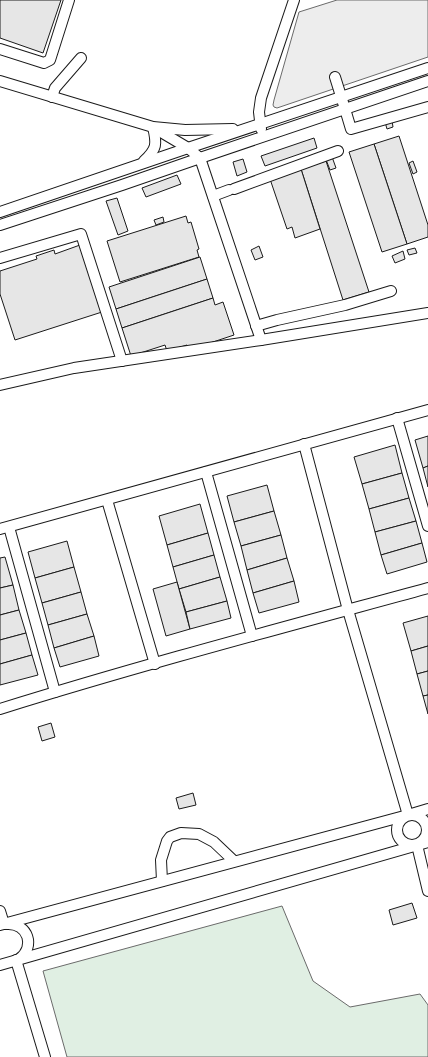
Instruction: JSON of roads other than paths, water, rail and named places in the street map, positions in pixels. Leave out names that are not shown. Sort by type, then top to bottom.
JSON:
[{"type":"street","points":[[0,49],[44,62],[50,60],[70,0]]},
{"type":"street","points":[[262,137],[259,112],[261,98],[294,0]]},
{"type":"street","points":[[52,97],[55,88],[82,58]]},
{"type":"street","points":[[0,212],[428,68]]},
{"type":"street","points":[[335,77],[351,129],[428,107]]},
{"type":"street","points":[[0,81],[152,128],[188,148],[200,158],[261,340]]},
{"type":"street","points":[[0,225],[428,81]]},
{"type":"street","points":[[152,128],[185,130],[247,128]]},
{"type":"street","points":[[142,164],[152,154],[155,147],[156,139],[152,128]]},
{"type":"street","points":[[213,196],[338,151]]},
{"type":"street","points":[[0,258],[80,234],[122,361]]},
{"type":"street","points":[[256,326],[345,305],[391,291]]},
{"type":"street","points":[[0,385],[74,368],[428,313]]},
{"type":"street","points":[[55,692],[4,528],[428,410]]},
{"type":"street","points":[[397,418],[428,526]]},
{"type":"street","points":[[304,444],[348,610],[408,815]]},
{"type":"street","points":[[206,472],[252,636]]},
{"type":"street","points":[[107,500],[155,664]]},
{"type":"street","points":[[0,709],[252,636],[428,588]]},
{"type":"street","points":[[1,925],[428,809]]},
{"type":"street","points":[[413,814],[422,818],[427,826],[427,835],[421,843],[417,845],[407,845],[399,839],[397,834],[397,825],[403,817],[408,815],[413,814]]},
{"type":"street","points":[[162,881],[161,860],[167,842],[170,837],[181,833],[199,834],[214,842],[234,861]]},
{"type":"street","points":[[0,965],[428,842]]},
{"type":"street","points":[[417,845],[428,891]]},
{"type":"street","points":[[0,911],[1,925]]},
{"type":"street","points":[[0,959],[5,961],[21,958],[29,944],[27,934],[19,926],[9,923],[1,925]]},
{"type":"street","points":[[16,960],[45,1057]]}]
